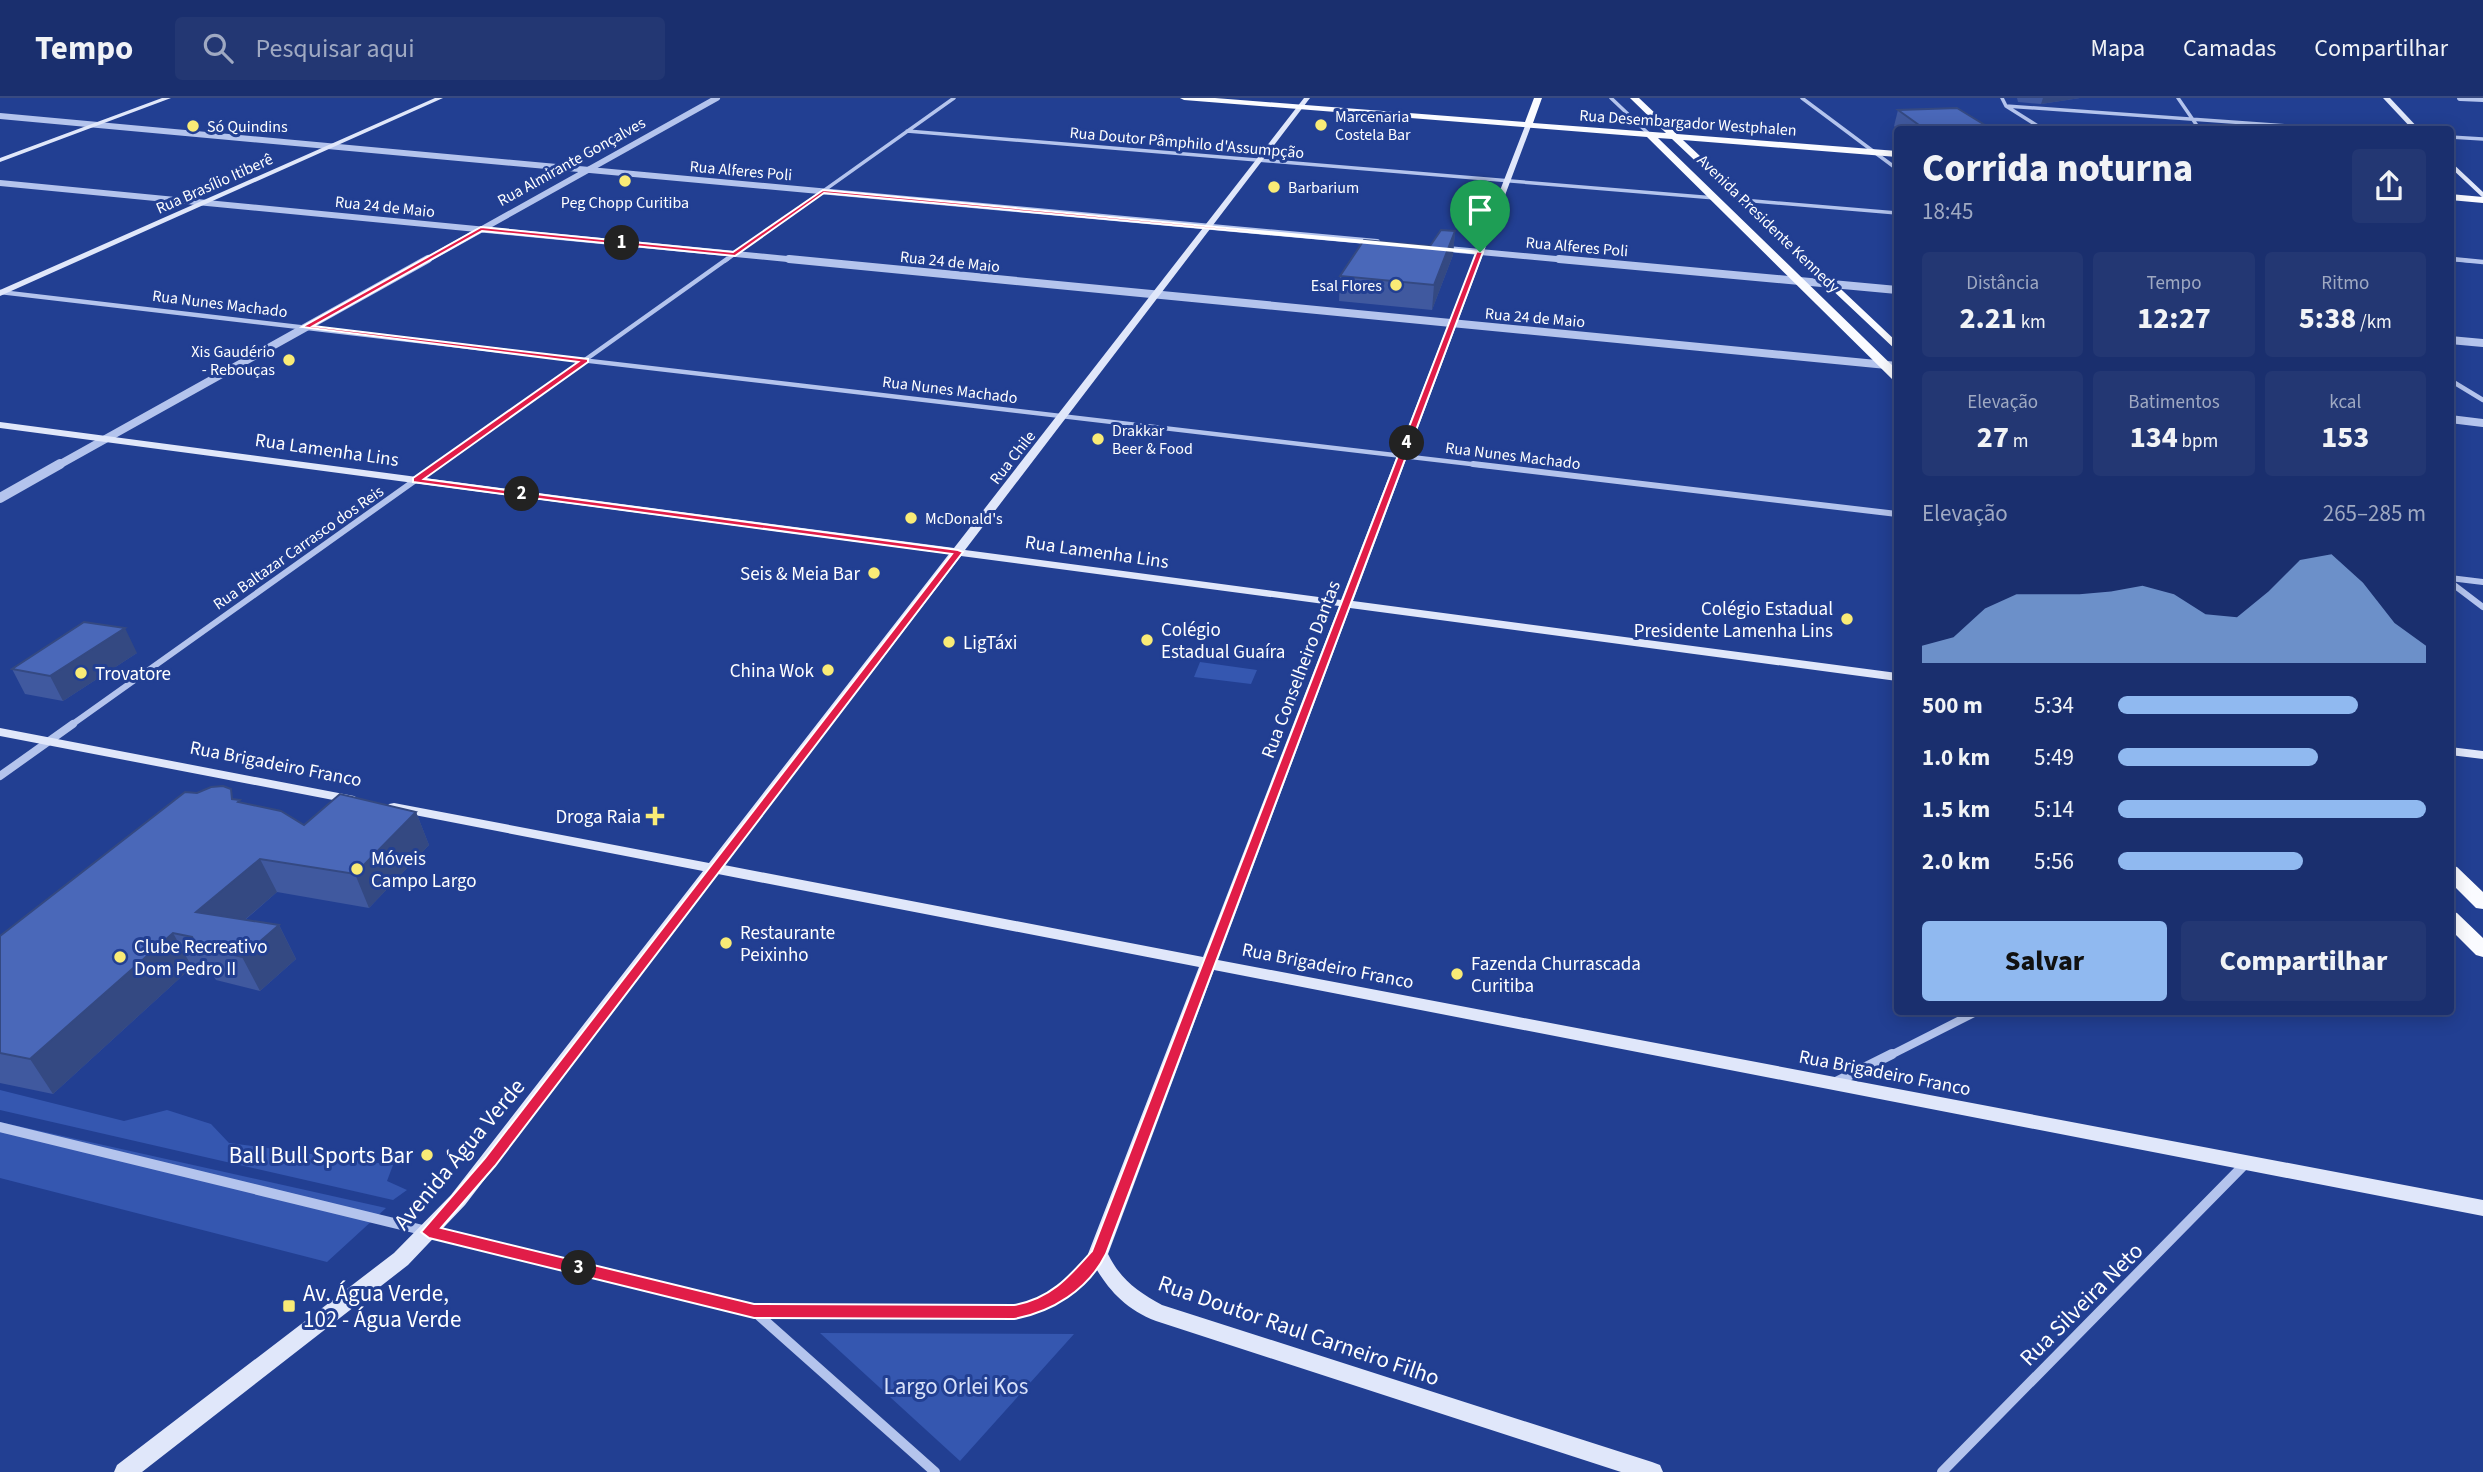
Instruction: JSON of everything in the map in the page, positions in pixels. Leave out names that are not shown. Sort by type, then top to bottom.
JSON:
[{"type":"main road","points":[[0,160],[168,98]]},
{"type":"main road","name":"Rua Brasílio Itiberê","points":[[0,292],[440,98]]},
{"type":"main road","name":"Rua Desembargador Westphalen","points":[[1185,98],[1894,154]]},
{"type":"main road","name":"Rua Chile","points":[[715,869],[1307,98]]},
{"type":"main road","name":"Rua Conselheiro Dantas","points":[[1098,1254],[1538,98]]},
{"type":"main road","name":"Avenida Presidente Kennedy","points":[[1634,98],[1894,345]]},
{"type":"main road","points":[[2386,98],[2413,126]]},
{"type":"main road","name":"Avenida Presidente Kennedy","points":[[1650,135],[1760,244],[1891,365]]},
{"type":"main road","points":[[2454,167],[2483,198]]},
{"type":"main road","points":[[1692,177],[1716,176]]},
{"type":"main road","points":[[2454,197],[2483,198]]},
{"type":"main road","points":[[1760,244],[1787,243]]},
{"type":"main road","name":"Rua Lamenha Lins","points":[[0,425],[1894,677]]},
{"type":"main road","name":"Rua Brigadeiro Franco","points":[[0,732],[2483,1208]]},
{"type":"main road","points":[[2454,751],[2483,755]]},
{"type":"main road","name":"Avenida Água Verde","points":[[125,1472],[368,1287],[429,1232],[490,1162],[715,869]]},
{"type":"main road","points":[[2454,876],[2483,903]]},
{"type":"main road","points":[[2454,922],[2483,950]]},
{"type":"main road","name":"Rua Doutor Raul Carneiro Filho","points":[[1098,1254],[1110,1280],[1128,1297],[1156,1312],[1652,1472]]},
{"type":"street","name":"Rua Almirante Gonçalves","points":[[0,498],[717,98]]},
{"type":"street","name":"Rua Baltazar Carrasco dos Reis","points":[[0,776],[954,98]]},
{"type":"street","name":"Avenida Presidente Kennedy","points":[[1611,98],[1650,135]]},
{"type":"street","points":[[1802,98],[1894,167]]},
{"type":"street","points":[[2002,98],[2006,106],[2038,126]]},
{"type":"street","points":[[2178,98],[2197,126]]},
{"type":"street","points":[[2460,98],[2483,99]]},
{"type":"street","points":[[2006,106],[2289,126]]},
{"type":"street","name":"Rua Alferes Poli","points":[[0,116],[1385,243]]},
{"type":"street","name":"Rua Doutor Pâmphilo d'Assumpção","points":[[907,131],[1715,198]]},
{"type":"street","points":[[2454,137],[2483,139]]},
{"type":"street","name":"Rua 24 de Maio","points":[[0,183],[1891,365]]},
{"type":"street","points":[[1742,200],[1894,213]]},
{"type":"street","name":"Rua Alferes Poli","points":[[1426,247],[1894,290]]},
{"type":"street","points":[[2454,259],[2483,262]]},
{"type":"street","name":"Rua Nunes Machado","points":[[0,292],[1894,513]]},
{"type":"street","points":[[2454,340],[2483,343]]},
{"type":"street","points":[[2454,382],[2483,400]]},
{"type":"street","points":[[2454,419],[2483,423]]},
{"type":"street","points":[[2454,580],[2483,582]]},
{"type":"street","points":[[2454,583],[2483,607]]},
{"type":"street","points":[[1835,1083],[1970,1015]]},
{"type":"street","points":[[0,1127],[754,1311],[1026,1310],[1038,1308],[1058,1296],[1077,1280],[1098,1254]]},
{"type":"street","name":"Rua Silveira Neto","points":[[1942,1472],[2246,1162]]},
{"type":"street","points":[[754,1311],[935,1472]]},
{"type":"green space","points":[[1200,662],[1257,670],[1251,684],[1194,677]]},
{"type":"green space","points":[[0,1090],[124,1121],[167,1110],[211,1124],[229,1143],[393,1165],[387,1181],[407,1190],[393,1200],[0,1110]]},
{"type":"green space","points":[[0,1122],[386,1208],[327,1262],[0,1178]]},
{"type":"green space","name":"Largo Orlei Kos","points":[[820,1333],[1074,1334],[960,1461]]},
{"type":"building","points":[[1957,108],[1986,126],[1920,126],[1898,110]]},
{"type":"building","points":[[1441,230],[1455,231],[1434,285],[1340,276],[1364,240],[1430,246]]},
{"type":"building","points":[[84,622],[125,628],[50,676],[12,669]]},
{"type":"building","points":[[223,786],[231,789],[232,799],[240,800],[238,802],[281,811],[304,825],[340,794],[416,812],[355,874],[260,859],[196,912],[279,925],[242,957],[197,946],[192,937],[173,933],[30,1059],[0,1053],[0,936],[185,792],[197,793],[211,787]]},
{"type":"place","name":"Marcenaria Costela Bar","points":[[1321,125]]},
{"type":"place","name":"Só Quindins","points":[[193,126]]},
{"type":"place","name":"Peg Chopp Curitiba","points":[[625,181]]},
{"type":"place","name":"Barbarium","points":[[1274,187]]},
{"type":"place","name":"Esal Flores","points":[[1396,285]]},
{"type":"place","name":"Xis Gaudério - Rebouças","points":[[289,360]]},
{"type":"place","name":"Drakkar Beer & Food","points":[[1098,439]]},
{"type":"place","name":"McDonald's","points":[[911,518]]},
{"type":"place","name":"Seis & Meia Bar","points":[[874,573]]},
{"type":"place","name":"Colégio Estadual Presidente Lamenha Lins","points":[[1847,619]]},
{"type":"place","name":"Colégio Estadual Guaíra","points":[[1147,640]]},
{"type":"place","name":"LigTáxi","points":[[949,642]]},
{"type":"place","name":"China Wok","points":[[828,670]]},
{"type":"place","name":"Trovatore","points":[[81,673]]},
{"type":"place","name":"Droga Raia","points":[[655,816]]},
{"type":"place","name":"Móveis Campo Largo","points":[[357,869]]},
{"type":"place","name":"Restaurante Peixinho","points":[[726,943]]},
{"type":"place","name":"Clube Recreativo Dom Pedro II","points":[[120,957]]},
{"type":"place","name":"Fazenda Churrascada Curitiba","points":[[1457,974]]},
{"type":"place","name":"Ball Bull Sports Bar","points":[[427,1155]]},
{"type":"place","name":"Av. Água Verde, 102 - Água Verde","points":[[289,1306]]},
{"type":"route","points":[[823,191],[1480,252],[1098,1254],[1077,1280],[1038,1308],[1014,1312],[754,1311],[429,1232],[490,1162],[958,552],[416,480],[585,360],[305,327],[481,229],[735,254],[823,191]]}]
